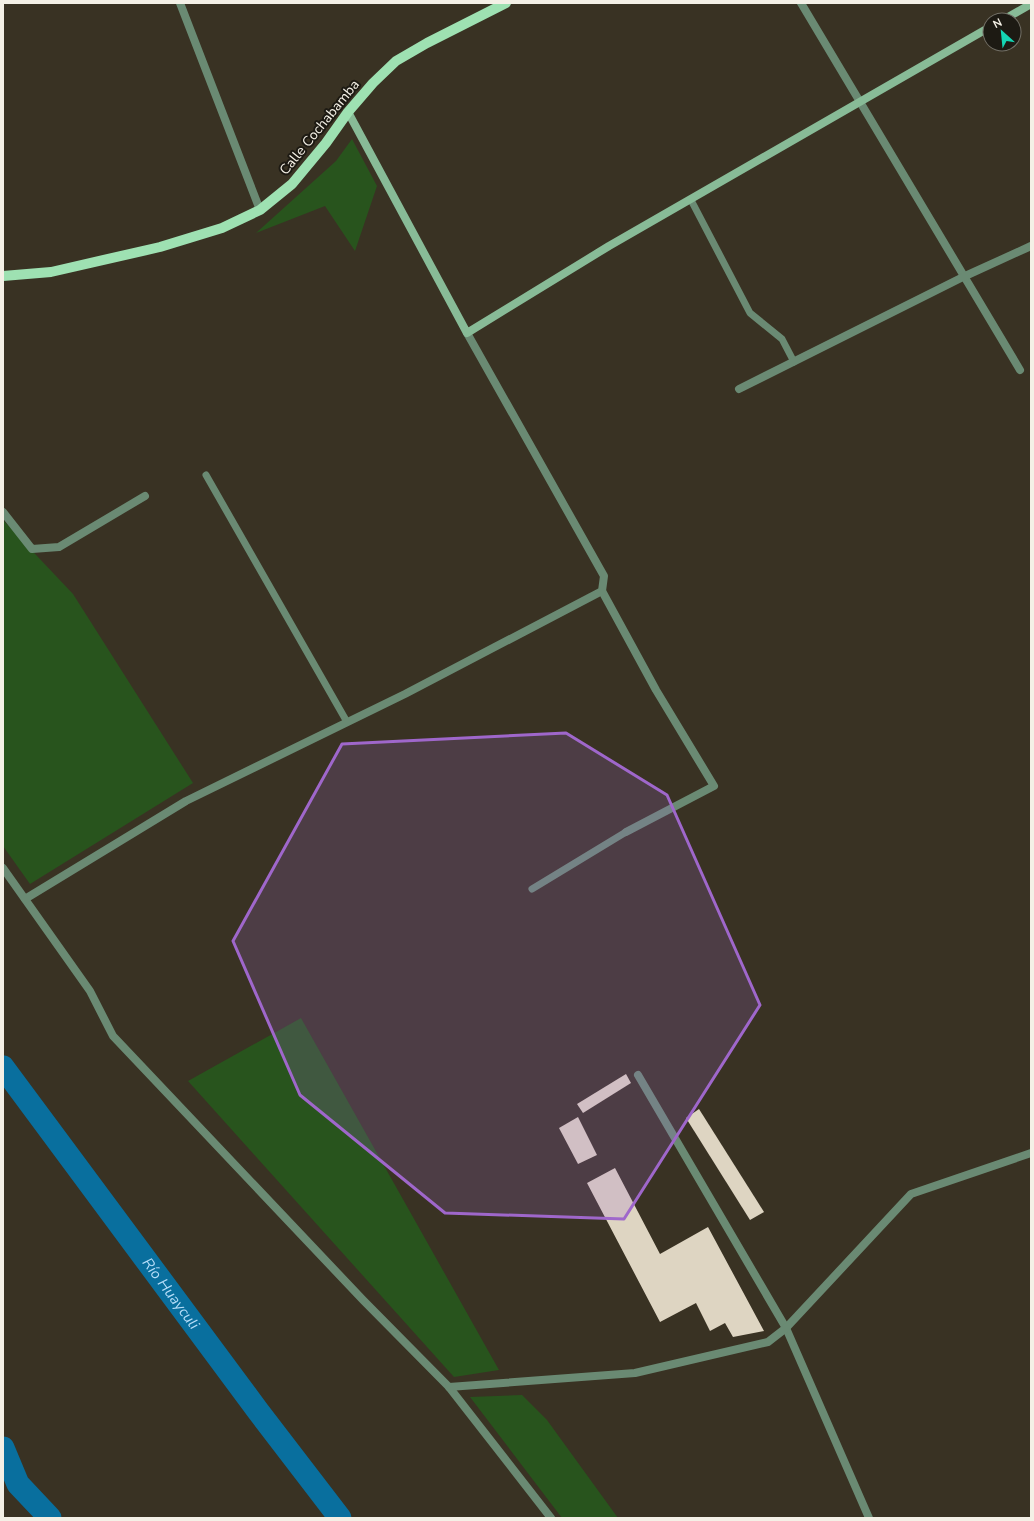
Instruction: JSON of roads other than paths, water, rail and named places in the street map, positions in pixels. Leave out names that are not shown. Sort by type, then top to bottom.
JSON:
[{"type":"main road","name":"Calle Cochabamba","points":[[3,276],[51,272],[160,247],[222,228],[260,210],[292,184],[326,143],[348,112],[373,83],[396,61],[427,43],[506,3]]},
{"type":"main road","points":[[1017,12],[1031,4]]},
{"type":"main road","points":[[348,112],[467,333],[609,246],[982,33]]},
{"type":"street","points":[[180,3],[260,210]]},
{"type":"street","points":[[801,3],[963,277],[1020,370]]},
{"type":"street","points":[[739,389],[963,277],[1031,246]]},
{"type":"street","points":[[467,333],[604,576],[602,591],[656,690],[714,786],[626,832]]},
{"type":"street","points":[[3,512],[32,549],[59,547],[145,496]]},
{"type":"street","points":[[25,899],[186,801],[405,694],[602,591]]},
{"type":"street","points":[[3,868],[90,991],[113,1036],[363,1300],[450,1387],[551,1518]]},
{"type":"street","points":[[638,1075],[786,1328],[869,1518]]},
{"type":"street","points":[[450,1387],[635,1373],[768,1342],[786,1328],[910,1194],[1031,1153]]},
{"type":"lane","points":[[691,200],[750,314],[782,339],[794,362]]},
{"type":"lane","points":[[206,475],[348,722]]},
{"type":"lane","points":[[532,889],[626,832]]},
{"type":"waterway","name":"Río Huayculi","points":[[3,1067],[258,1411],[340,1518]]},
{"type":"waterway","points":[[3,1448],[18,1484],[50,1518]]}]
